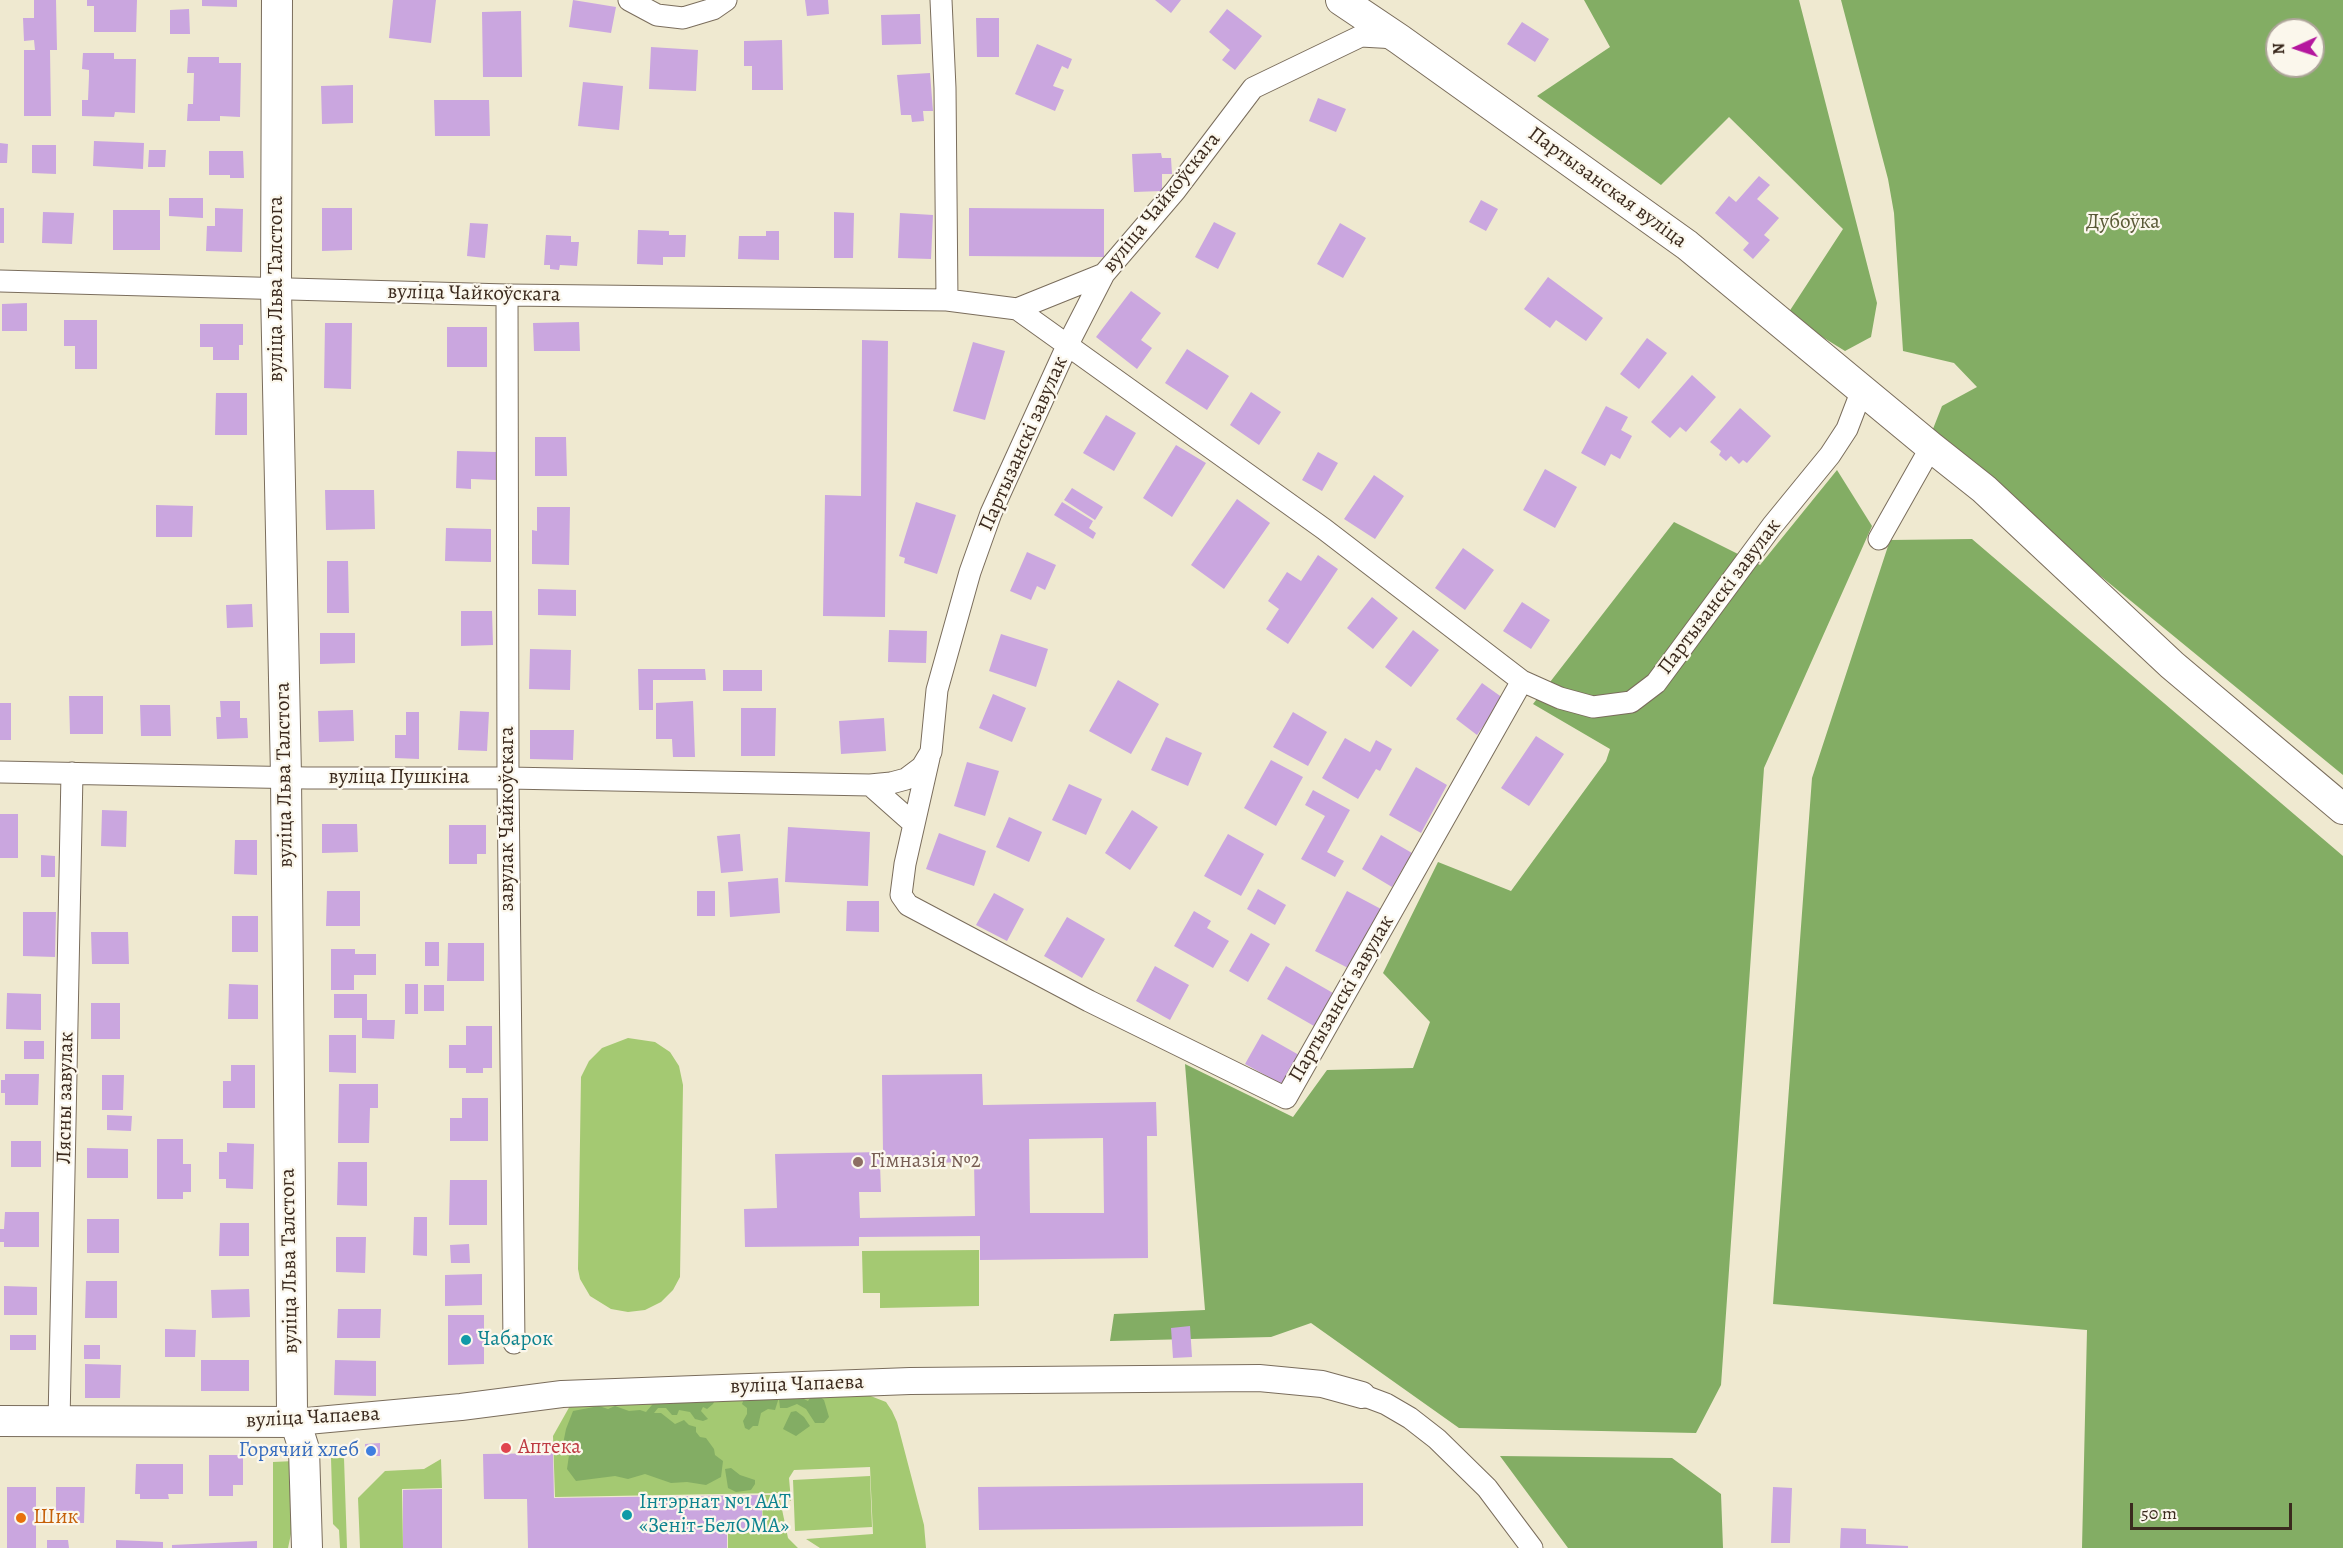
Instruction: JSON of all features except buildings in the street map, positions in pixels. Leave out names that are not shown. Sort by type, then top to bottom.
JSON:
[{"type":"main road","name":"вуліца Льва Талстога","points":[[277,0],[276,289],[286,776],[292,1411],[304,1449],[307,1548]]},
{"type":"main road","name":"Партызанская вуліца","points":[[1341,0],[1687,245],[1984,489],[2172,665],[2343,809]]},
{"type":"main road","name":"вуліца Чапаева","points":[[0,1421],[296,1422]]},
{"type":"street","points":[[629,0],[657,15],[683,18],[713,9],[726,0]]},
{"type":"street","points":[[941,0],[945,99],[947,300]]},
{"type":"street","name":"вуліца Чайкоўскага","points":[[0,281],[507,295],[947,300],[1017,309],[1067,346],[1104,274],[1175,191],[1253,88],[1361,36],[1399,39]]},
{"type":"street","points":[[1017,309],[1104,274]]},
{"type":"street","name":"завулак Чайкоўскага","points":[[507,295],[508,778],[514,1343]]},
{"type":"street","name":"Партызанскі завулак","points":[[1522,681],[1286,1098],[1089,1001],[908,905],[901,895],[905,864],[931,752],[937,690],[970,572],[991,513],[1067,346],[1323,529],[1522,681],[1560,698],[1593,707],[1631,702],[1656,683],[1772,526],[1830,455],[1847,429],[1862,390]]},
{"type":"street","points":[[1879,539],[1931,447]]},
{"type":"street","points":[[870,785],[906,779],[922,767],[931,752]]},
{"type":"street","name":"вуліца Пушкіна","points":[[0,772],[870,785]]},
{"type":"street","name":"Лясны завулак","points":[[59,1422],[72,773]]},
{"type":"street","points":[[870,785],[914,824]]},
{"type":"street","name":"вуліца Чапаева","points":[[296,1422],[461,1407],[562,1394],[910,1381],[1258,1378],[1314,1383],[1362,1395],[1386,1404],[1410,1418],[1437,1439],[1487,1488],[1532,1548]]},
{"type":"green space","points":[[1584,0],[1799,0],[1877,303],[1871,337],[1845,351],[1787,315],[1843,229],[1729,117],[1661,185],[1537,96],[1610,47]]},
{"type":"green space","name":"Дубоўка","points":[[1841,0],[2343,0],[2343,775],[2003,496],[1931,434],[1942,406],[1977,387],[1954,363],[1903,351],[1894,213],[1888,179]]},
{"type":"green space","points":[[1837,470],[1872,526],[1764,768],[1721,1385],[1696,1433],[1459,1428],[1311,1323],[1271,1337],[1110,1341],[1114,1314],[1205,1310],[1185,1064],[1293,1117],[1327,1070],[1413,1068],[1430,1022],[1383,973],[1438,862],[1511,891],[1606,761],[1610,749],[1533,704],[1674,522],[1760,565]]},
{"type":"green space","points":[[1972,539],[2343,856],[2343,1548],[2082,1548],[2087,1330],[1773,1304],[1812,778],[1890,540]]},
{"type":"green space","points":[[628,1038],[655,1042],[670,1052],[679,1066],[683,1085],[680,1277],[673,1290],[661,1302],[645,1310],[628,1312],[611,1309],[590,1296],[580,1279],[578,1269],[581,1077],[589,1061],[602,1048]]},
{"type":"green space","points":[[979,1250],[979,1306],[880,1308],[880,1293],[863,1293],[862,1251]]},
{"type":"green space","points":[[781,1391],[775,1410],[768,1409],[761,1413],[758,1426],[753,1426],[749,1430],[745,1428],[743,1421],[747,1408],[742,1404],[744,1399]]},
{"type":"green space","points":[[814,1392],[824,1400],[829,1417],[824,1423],[815,1423],[806,1409],[797,1404],[780,1408],[779,1399],[798,1396],[808,1401]]},
{"type":"green space","points":[[868,1395],[886,1402],[897,1422],[924,1525],[926,1548],[820,1548],[806,1539],[873,1534],[870,1467],[794,1470],[789,1478],[791,1501],[777,1493],[555,1497],[553,1436],[571,1404]]},
{"type":"green space","points":[[688,1396],[690,1403],[696,1400],[716,1398],[713,1404],[707,1409],[703,1407],[701,1411],[708,1419],[703,1421],[695,1419],[690,1412],[679,1410],[677,1415],[672,1415],[666,1408],[658,1408],[654,1413],[661,1413],[675,1424],[684,1420],[696,1427],[696,1432],[700,1437],[706,1438],[714,1449],[715,1455],[723,1461],[721,1477],[706,1485],[687,1482],[671,1483],[645,1474],[628,1479],[615,1476],[576,1481],[567,1469],[569,1455],[563,1444],[573,1411],[599,1406],[608,1409],[615,1406],[629,1411],[646,1412],[657,1399],[668,1398],[673,1404]]},
{"type":"green space","points":[[796,1411],[810,1426],[796,1436],[783,1429],[791,1412]]},
{"type":"green space","points":[[1500,1456],[1672,1458],[1721,1494],[1723,1548],[1568,1548]]},
{"type":"green space","points":[[331,1458],[344,1458],[347,1548],[340,1548],[339,1530],[333,1524]]},
{"type":"green space","points":[[441,1459],[442,1488],[402,1489],[403,1548],[360,1548],[358,1498],[385,1471],[424,1469]]},
{"type":"green space","points":[[294,1461],[295,1515],[288,1548],[273,1548],[273,1462]]},
{"type":"green space","points":[[731,1468],[740,1475],[755,1480],[751,1490],[736,1492],[728,1488],[725,1469]]},
{"type":"green space","points":[[870,1476],[872,1527],[795,1531],[793,1480]]},
{"type":"green space","points":[[762,1495],[779,1495],[788,1538],[798,1548],[728,1548],[728,1533],[763,1532]]},
{"type":"place","name":"Гімназія №2","points":[[858,1162]]},
{"type":"place","name":"Чабарок","points":[[466,1340]]},
{"type":"place","name":"Аптека","points":[[506,1448]]},
{"type":"place","name":"Горячий хлеб","points":[[371,1451]]},
{"type":"place","name":"Інтэрнат №1 ААТ «Зеніт-БелОМА»","points":[[627,1515]]},
{"type":"place","name":"Шик","points":[[21,1518]]}]
